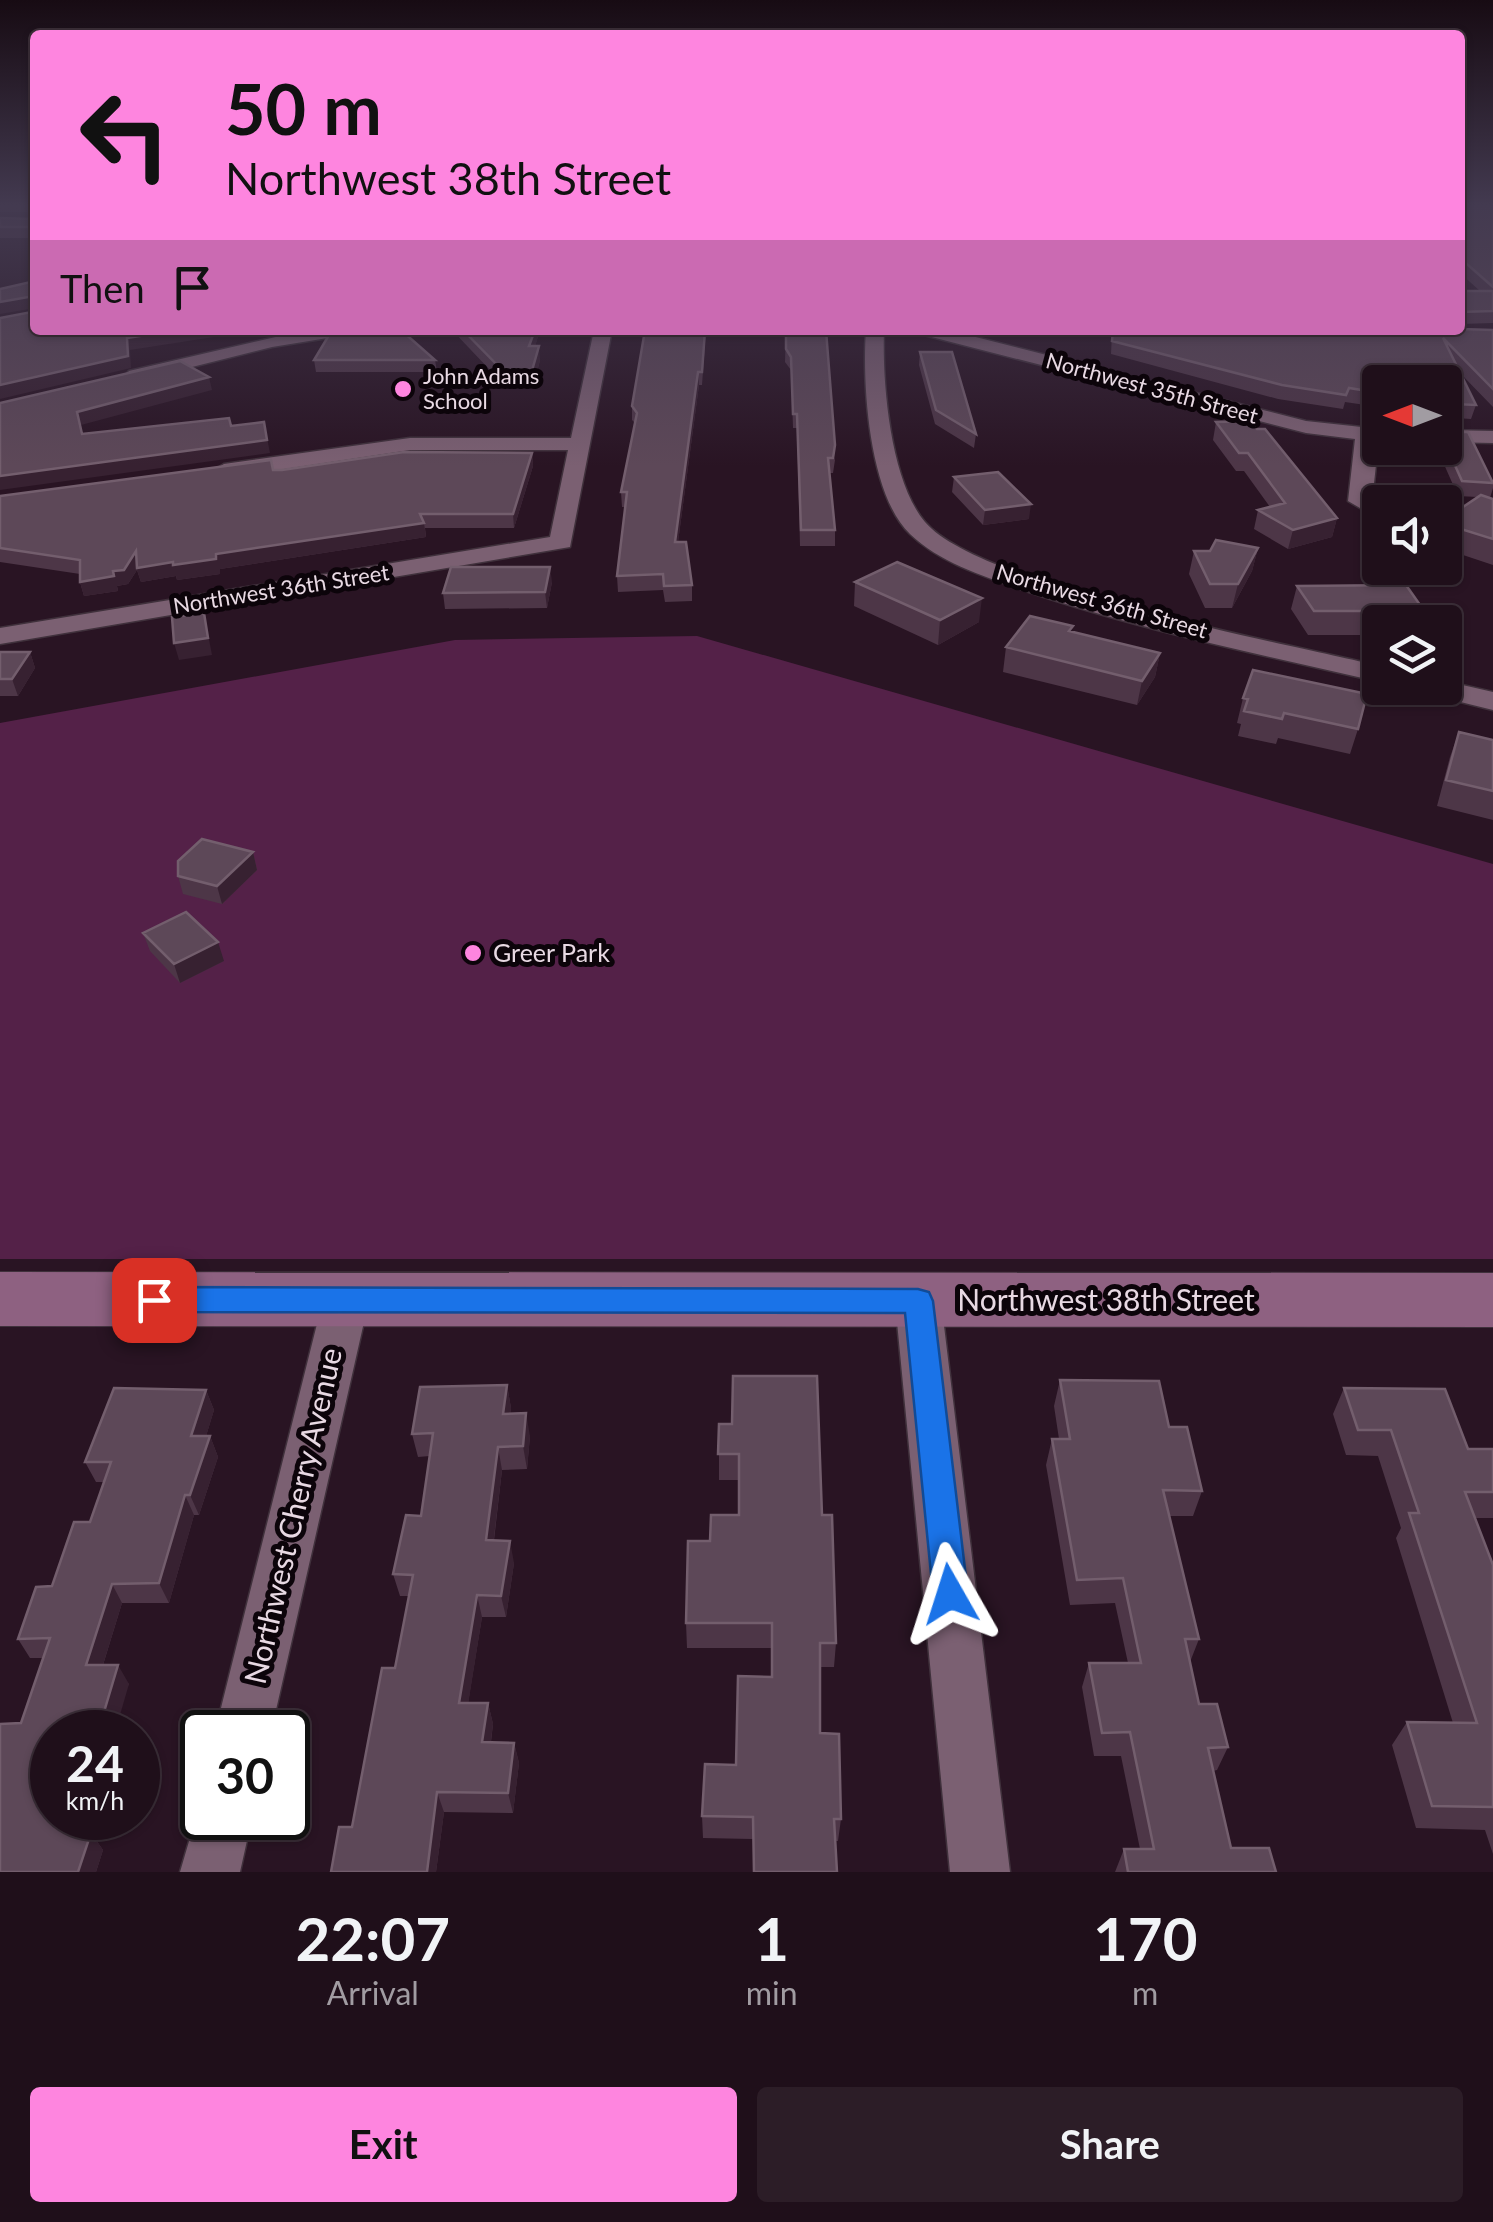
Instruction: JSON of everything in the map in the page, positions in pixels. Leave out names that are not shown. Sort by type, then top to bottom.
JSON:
[{"type":"main road","name":"Northwest 38th Street","points":[[0,1299],[1490,1306]]},
{"type":"street","points":[[109,382],[309,335]]},
{"type":"street","points":[[192,476],[410,444],[581,444],[602,335]]},
{"type":"street","name":"Northwest 36th Street","points":[[875,335],[878,400],[891,479],[918,530],[960,557],[1026,584],[1362,669]]},
{"type":"street","name":"Northwest 35th Street","points":[[945,335],[1270,419],[1362,433]]},
{"type":"street","points":[[1462,436],[1493,437]]},
{"type":"street","name":"Northwest 36th Street","points":[[0,636],[561,542],[581,444]]},
{"type":"street","points":[[1360,501],[1367,465]]},
{"type":"street","points":[[1462,694],[1493,701]]},
{"type":"street","name":"Northwest Cherry Avenue","points":[[248,1710],[346,1300]]},
{"type":"street","points":[[918,1301],[980,1872]]},
{"type":"street","points":[[210,1872],[218,1840]]},
{"type":"shaded area","name":"Greer Park","points":[[697,636],[1493,864],[1493,1259],[0,1259],[0,723],[455,640]]},
{"type":"building","points":[[0,291],[30,291],[30,297],[0,302]]},
{"type":"building","points":[[1465,291],[1493,291],[1493,311],[1465,312]]},
{"type":"building","points":[[30,312],[30,335],[146,335],[127,338],[128,356],[0,385],[0,318]]},
{"type":"building","points":[[1465,329],[1493,330],[1493,389],[1443,338],[1456,365],[1362,365],[1362,390],[1349,388],[1346,395],[1282,385],[1112,341],[1113,335],[1465,335]]},
{"type":"building","points":[[329,335],[407,335],[435,360],[314,360]]},
{"type":"building","points":[[468,335],[533,335],[529,346],[539,346],[531,374],[506,374]]},
{"type":"building","points":[[644,335],[705,335],[675,542],[686,542],[692,585],[664,586],[663,574],[617,576],[627,492],[621,492],[637,413],[632,406]]},
{"type":"building","points":[[786,335],[826,335],[835,445],[833,458],[828,458],[835,530],[801,530],[797,414],[793,414],[791,357],[786,349]]},
{"type":"building","points":[[920,352],[952,352],[976,434],[936,410]]},
{"type":"building","points":[[180,361],[209,377],[77,412],[82,434],[229,418],[231,426],[264,422],[267,440],[0,476],[0,403]]},
{"type":"building","points":[[1462,377],[1476,405],[1462,404]]},
{"type":"building","points":[[1250,421],[1257,429],[1265,429],[1337,518],[1293,530],[1258,510],[1285,503],[1248,453],[1239,453],[1216,422]]},
{"type":"building","points":[[1462,432],[1468,432],[1493,483],[1462,481],[1455,465],[1462,465]]},
{"type":"building","points":[[404,452],[532,453],[513,514],[420,514],[424,523],[216,554],[216,559],[173,565],[137,568],[136,551],[124,570],[113,571],[114,576],[80,582],[80,560],[0,548],[0,496],[271,460],[273,470],[282,470]]},
{"type":"building","points":[[998,472],[1031,504],[985,510],[954,477]]},
{"type":"building","points":[[1481,495],[1493,499],[1493,539],[1462,529],[1462,508]]},
{"type":"building","points":[[1216,540],[1258,548],[1238,584],[1210,584],[1194,551],[1210,551]]},
{"type":"building","points":[[897,562],[982,598],[940,620],[855,582]]},
{"type":"building","points":[[451,567],[550,567],[545,592],[443,593]]},
{"type":"building","points":[[1406,585],[1420,605],[1362,605],[1362,611],[1314,611],[1297,586]]},
{"type":"building","points":[[204,613],[208,638],[174,643],[172,617]]},
{"type":"building","points":[[1030,616],[1073,626],[1069,631],[1160,653],[1142,681],[1006,647]]},
{"type":"building","points":[[0,652],[30,652],[12,679],[0,679]]},
{"type":"building","points":[[1253,670],[1362,693],[1364,705],[1358,729],[1284,713],[1282,719],[1244,711],[1248,699],[1243,698]]},
{"type":"building","points":[[1459,732],[1493,740],[1493,791],[1446,780]]},
{"type":"building","points":[[202,839],[253,852],[217,886],[178,876],[178,861]]},
{"type":"building","points":[[186,912],[218,942],[174,964],[143,933]]},
{"type":"building","points":[[733,1376],[817,1376],[822,1515],[832,1515],[836,1643],[820,1643],[820,1733],[839,1734],[841,1819],[834,1819],[837,1872],[754,1872],[753,1817],[702,1816],[705,1764],[736,1765],[738,1676],[772,1677],[772,1623],[686,1623],[688,1541],[710,1541],[711,1515],[739,1515],[739,1454],[718,1454],[719,1424],[732,1424]]},
{"type":"building","points":[[1060,1380],[1159,1381],[1169,1427],[1187,1427],[1202,1491],[1163,1490],[1199,1639],[1185,1639],[1199,1704],[1217,1704],[1228,1747],[1208,1748],[1231,1848],[1269,1848],[1276,1872],[1128,1872],[1124,1849],[1154,1849],[1130,1732],[1102,1733],[1089,1663],[1141,1663],[1123,1578],[1077,1580],[1052,1439],[1070,1439]]},
{"type":"building","points":[[507,1385],[503,1414],[526,1413],[523,1446],[498,1447],[486,1540],[510,1541],[501,1596],[477,1595],[459,1703],[488,1703],[482,1742],[514,1743],[508,1793],[437,1792],[427,1872],[331,1872],[339,1827],[352,1827],[382,1668],[395,1668],[413,1575],[393,1574],[406,1515],[421,1516],[433,1433],[412,1434],[420,1387]]},
{"type":"building","points":[[114,1388],[206,1390],[191,1436],[210,1436],[190,1495],[185,1495],[159,1583],[112,1584],[86,1665],[118,1665],[105,1710],[30,1710],[30,1840],[89,1840],[78,1872],[0,1872],[0,1724],[21,1723],[50,1638],[18,1639],[36,1587],[52,1586],[74,1522],[90,1522],[111,1462],[85,1462]]},
{"type":"building","points":[[1344,1388],[1445,1389],[1468,1449],[1493,1449],[1493,1492],[1465,1492],[1493,1565],[1493,1807],[1432,1806],[1407,1722],[1477,1723],[1409,1513],[1419,1513],[1391,1430],[1358,1430]]},
{"type":"place","name":"John Adams School","points":[[403,389]]},
{"type":"place","name":"Greer Park","points":[[473,953]]},
{"type":"route","points":[[154,1300],[918,1301],[950,1594]]}]
